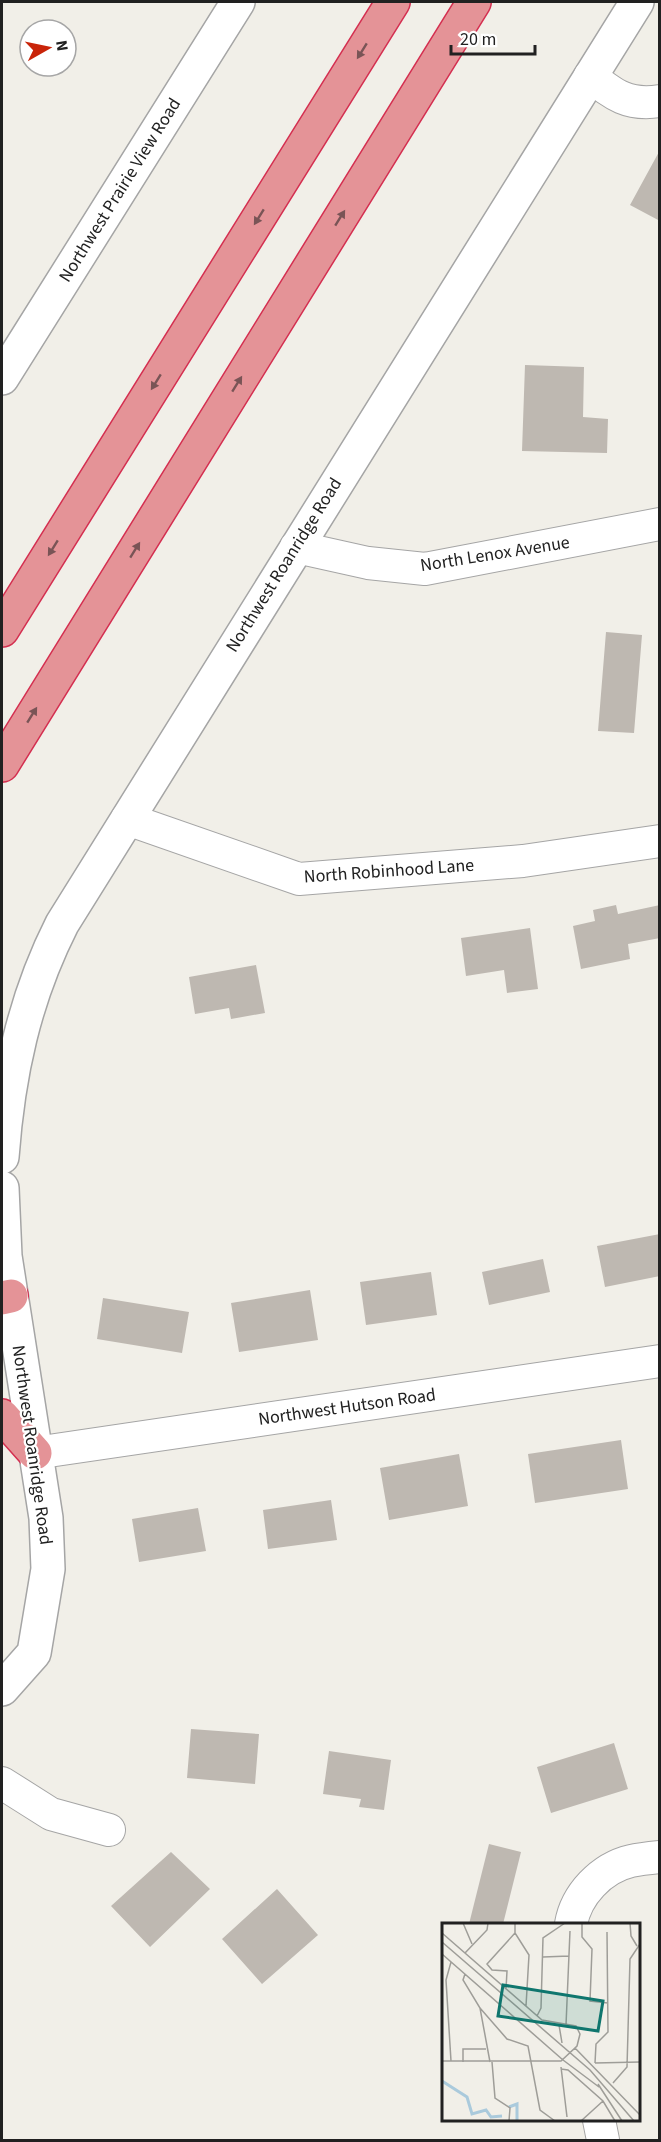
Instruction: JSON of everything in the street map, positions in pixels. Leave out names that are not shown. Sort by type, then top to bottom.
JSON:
[{"type":"highway","points":[[2,630],[393,2]]},
{"type":"highway","points":[[2,765],[474,2]]},
{"type":"highway","points":[[2,1416],[35,1453]]},
{"type":"street","name":"Northwest Prairie View Road","points":[[2,378],[238,2]]},
{"type":"street","name":"Northwest Roanridge Road","points":[[2,1157],[5,1107],[16,1050],[32,995],[62,924],[637,2]]},
{"type":"street","points":[[590,76],[612,94],[631,101],[660,101]]},
{"type":"street","name":"North Lenox Avenue","points":[[296,547],[368,562],[425,569],[660,524]]},
{"type":"street","name":"North Robinhood Lane","points":[[127,819],[299,879],[523,861],[660,841]]},
{"type":"street","name":"Northwest Roanridge Road","points":[[2,1188],[6,1297],[46,1518],[48,1569],[34,1653],[2,1689]]},
{"type":"street","name":"Northwest Hutson Road","points":[[35,1453],[660,1361]]},
{"type":"street","points":[[2,1782],[51,1814],[109,1830]]},
{"type":"street","points":[[571,1923],[581,1898],[594,1881],[610,1869],[629,1861],[660,1857]]},
{"type":"street","points":[[599,2121],[603,2140]]},
{"type":"building","points":[[660,150],[660,221],[630,205]]},
{"type":"building","points":[[525,365],[584,367],[583,417],[608,419],[607,453],[522,451]]},
{"type":"building","points":[[606,632],[642,635],[634,733],[598,731]]},
{"type":"building","points":[[616,905],[618,914],[660,905],[660,938],[628,944],[630,959],[581,969],[573,926],[595,921],[593,910]]},
{"type":"building","points":[[530,928],[538,989],[507,993],[504,970],[466,976],[461,938]]},
{"type":"building","points":[[256,965],[265,1013],[231,1019],[229,1008],[195,1014],[189,977]]},
{"type":"building","points":[[660,1234],[660,1276],[605,1287],[597,1246]]},
{"type":"building","points":[[543,1259],[550,1292],[489,1305],[482,1272]]},
{"type":"building","points":[[431,1272],[437,1315],[366,1325],[360,1282]]},
{"type":"building","points":[[310,1290],[318,1340],[239,1352],[231,1303]]},
{"type":"building","points":[[103,1298],[189,1312],[182,1353],[97,1339]]},
{"type":"building","points":[[621,1440],[628,1489],[535,1503],[528,1454]]},
{"type":"building","points":[[459,1454],[468,1506],[389,1520],[380,1468]]},
{"type":"building","points":[[331,1500],[337,1540],[268,1549],[263,1510]]},
{"type":"building","points":[[198,1508],[206,1551],[139,1562],[132,1519]]},
{"type":"building","points":[[191,1729],[259,1734],[255,1784],[187,1778]]},
{"type":"building","points":[[614,1743],[628,1789],[551,1813],[537,1767]]},
{"type":"building","points":[[329,1751],[391,1760],[384,1810],[359,1807],[361,1799],[323,1794]]},
{"type":"building","points":[[489,1844],[521,1852],[503,1923],[469,1923]]},
{"type":"building","points":[[171,1852],[210,1889],[150,1947],[111,1906]]},
{"type":"building","points":[[277,1889],[318,1935],[262,1984],[222,1939]]}]
